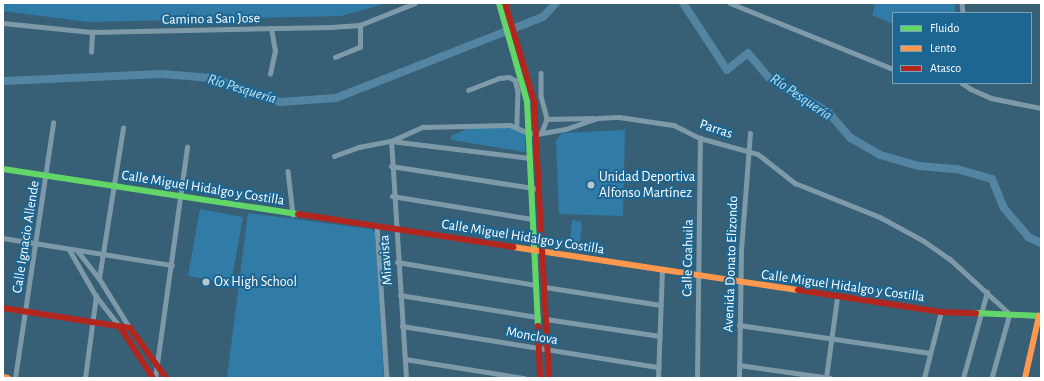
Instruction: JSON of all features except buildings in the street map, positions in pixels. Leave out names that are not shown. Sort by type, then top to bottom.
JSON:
[{"type":"street","name":"Camino a San Jose","points":[[3,23],[92,32],[360,25],[415,3]]},
{"type":"street","points":[[501,3],[532,88],[535,116],[540,133],[539,189],[549,378]]},
{"type":"street","points":[[501,3],[522,76],[528,116],[540,378]]},
{"type":"street","points":[[730,3],[892,69]]},
{"type":"street","points":[[335,57],[360,47],[360,25]]},
{"type":"street","points":[[270,74],[275,51],[271,28]]},
{"type":"street","points":[[91,52],[92,32]]},
{"type":"street","points":[[540,133],[547,119],[541,96],[541,73]]},
{"type":"street","points":[[468,90],[499,78],[509,77],[515,80],[518,91],[517,126]]},
{"type":"street","points":[[964,84],[986,96],[1041,108]]},
{"type":"street","name":"Parras","points":[[334,156],[374,143],[390,141],[423,127],[502,124],[517,126],[529,133],[540,133],[566,129],[598,118],[629,117],[657,121],[674,125],[700,138],[748,151],[766,159],[781,175],[795,183],[880,217],[924,241],[950,259],[1010,314]]},
{"type":"street","points":[[547,119],[598,118]]},
{"type":"street","name":"Calle Ignacio Allende","points":[[15,378],[53,123]]},
{"type":"street","points":[[100,278],[123,128]]},
{"type":"street","name":"Avenida Donato Elizondo","points":[[739,378],[740,282],[750,133]]},
{"type":"street","name":"Calle Coahuila","points":[[697,378],[700,138]]},
{"type":"street","points":[[390,141],[529,158]]},
{"type":"street","name":"Miravista","points":[[390,141],[394,227],[406,378]]},
{"type":"street","points":[[154,378],[172,265],[187,147]]},
{"type":"street","points":[[391,166],[531,189],[539,189]]},
{"type":"street","name":"Calle Miguel Hidalgo y Costilla","points":[[3,169],[114,185],[293,215],[394,227],[534,251],[837,298],[941,312],[1040,316]]},
{"type":"street","points":[[288,171],[293,215]]},
{"type":"street","points":[[392,196],[532,219]]},
{"type":"street","points":[[377,225],[387,378]]},
{"type":"street","points":[[3,238],[172,265]]},
{"type":"street","points":[[69,249],[96,296],[120,326],[154,378]]},
{"type":"street","points":[[77,250],[100,278],[130,328],[166,378]]},
{"type":"street","points":[[397,262],[536,285]]},
{"type":"street","points":[[658,378],[662,271]]},
{"type":"street","points":[[545,287],[661,305]]},
{"type":"street","points":[[963,378],[987,292]]},
{"type":"street","points":[[400,295],[538,317]]},
{"type":"street","points":[[85,378],[96,296]]},
{"type":"street","points":[[739,365],[827,378],[837,298]]},
{"type":"street","points":[[3,308],[130,328]]},
{"type":"street","points":[[924,378],[941,312]]},
{"type":"street","points":[[992,378],[1010,314]]},
{"type":"street","points":[[1025,378],[1040,316]]},
{"type":"street","points":[[546,319],[660,336]]},
{"type":"street","points":[[739,325],[930,353]]},
{"type":"street","name":"Monclova","points":[[402,326],[659,367]]},
{"type":"street","points":[[405,359],[524,378]]},
{"type":"street","points":[[3,377],[8,378]]},
{"type":"shaded area","points":[[3,3],[387,3],[341,16],[88,22],[3,11]]},
{"type":"shaded area","points":[[863,3],[955,3],[955,12],[892,12],[892,24],[872,15],[875,5]]},
{"type":"shaded area","points":[[493,127],[525,129],[525,152],[451,140],[451,136],[469,128]]},
{"type":"shaded area","name":"Unidad Deportiva Alfonso Martínez","points":[[625,130],[623,216],[559,214],[556,141],[562,133]]},
{"type":"shaded area","points":[[200,209],[243,217],[231,284],[188,276]]},
{"type":"shaded area","points":[[248,213],[371,229],[375,232],[384,378],[227,378]]},
{"type":"shaded area","points":[[572,220],[582,222],[580,242],[570,241]]},
{"type":"waterway","name":"Río Pesquería","points":[[3,81],[162,74],[212,78],[280,102],[336,98],[543,17],[556,3]]},
{"type":"waterway","name":"Río Pesquería","points":[[683,3],[727,70],[748,53],[770,79],[828,112],[851,138],[880,155],[919,166],[957,169],[992,179],[1004,208],[1028,237],[1041,243]]},
{"type":"traffic: fast","points":[[499,3],[527,101],[538,326]]},
{"type":"traffic: fast","points":[[3,169],[298,214]]},
{"type":"traffic: fast","points":[[976,313],[1041,316]]},
{"type":"traffic: slow","points":[[513,247],[798,290]]},
{"type":"traffic: slow","points":[[1025,378],[1039,316]]},
{"type":"traffic: slow","points":[[3,377],[8,378]]},
{"type":"traffic: jam","points":[[505,3],[534,101],[549,378]]},
{"type":"traffic: jam","points":[[298,214],[513,247]]},
{"type":"traffic: jam","points":[[798,290],[941,312],[976,313]]},
{"type":"traffic: jam","points":[[3,308],[130,328],[166,378]]},
{"type":"traffic: jam","points":[[538,326],[540,378]]},
{"type":"traffic: jam","points":[[120,327],[153,378]]},
{"type":"place","name":"Unidad Deportiva Alfonso Martínez","points":[[591,185]]},
{"type":"place","name":"Ox High School","points":[[206,282]]}]
